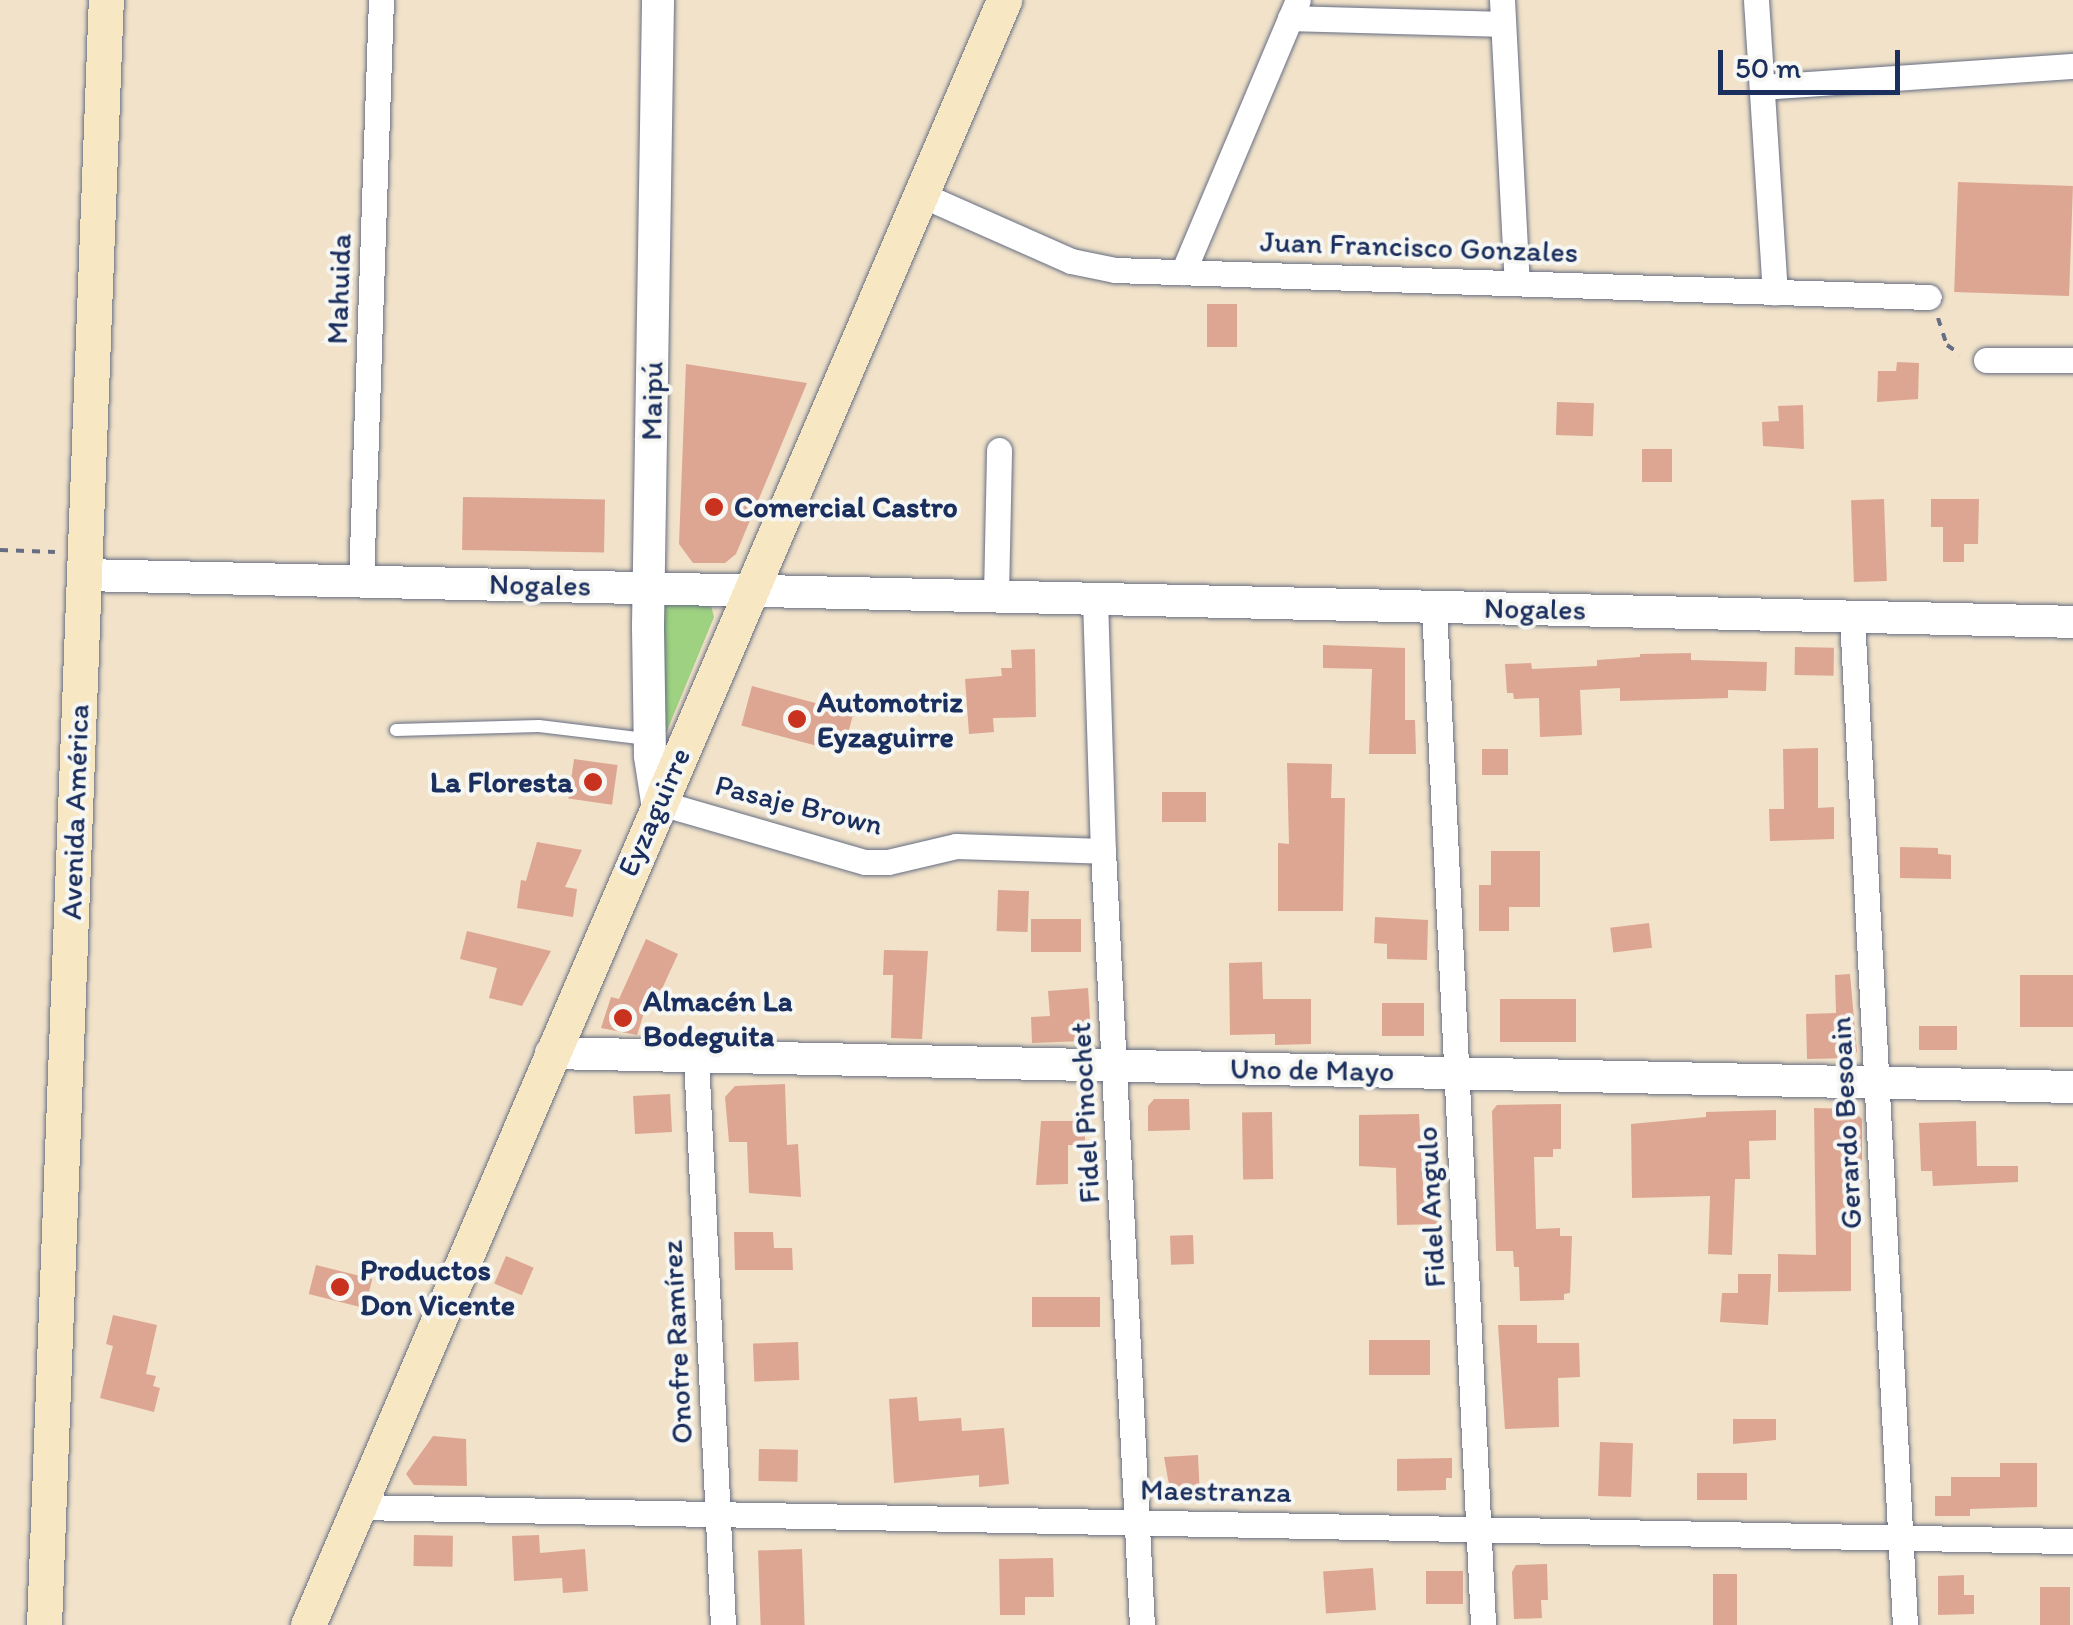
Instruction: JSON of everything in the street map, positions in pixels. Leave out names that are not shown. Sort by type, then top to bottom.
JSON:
[{"type":"main road","name":"Avenida América","points":[[44,1625],[106,0]]},
{"type":"main road","name":"Eyzaguirre","points":[[308,1625],[1004,0]]},
{"type":"street","name":"Mahuida","points":[[361,580],[382,0]]},
{"type":"street","name":"Maipú","points":[[658,0],[649,588],[650,739],[658,802]]},
{"type":"street","points":[[1756,0],[1775,292]]},
{"type":"street","points":[[1183,272],[1294,9],[1502,12],[1517,283]]},
{"type":"street","points":[[1762,87],[2073,66]]},
{"type":"street","name":"Juan Francisco Gonzales","points":[[922,195],[1086,265],[1183,272],[1929,297]]},
{"type":"street","points":[[1986,360],[2073,360]]},
{"type":"street","points":[[996,596],[1000,450]]},
{"type":"street","name":"Nogales","points":[[84,564],[361,580],[2073,622]]},
{"type":"street","name":"Fidel Pinochet","points":[[1095,598],[1103,851],[1142,1625]]},
{"type":"street","name":"Fidel Angulo","points":[[1434,607],[1483,1625]]},
{"type":"street","name":"Gerardo Besoain","points":[[1852,617],[1905,1625]]},
{"type":"street","name":"Pasaje Brown","points":[[658,802],[865,862],[888,862],[956,846],[1103,851]]},
{"type":"street","name":"Uno de Mayo","points":[[551,1053],[2073,1087]]},
{"type":"street","name":"Onofre Ramírez","points":[[696,1057],[723,1625]]},
{"type":"street","name":"Maestranza","points":[[358,1507],[2073,1541]]},
{"type":"lane","points":[[396,730],[539,726],[650,739]]},
{"type":"path","points":[[1929,297],[1940,301],[1938,317],[1947,345],[1966,357],[1986,360]]},
{"type":"path","points":[[0,550],[84,564]]},
{"type":"green space","points":[[665,602],[710,602],[714,617],[663,733],[656,617]]},
{"type":"building","points":[[1958,182],[2073,186],[2069,296],[1954,292]]},
{"type":"building","points":[[1207,304],[1237,304],[1237,347],[1207,347]]},
{"type":"building","points":[[1897,362],[1919,363],[1918,399],[1877,402],[1878,371],[1896,371]]},
{"type":"building","points":[[686,364],[807,383],[736,554],[725,563],[693,563],[679,544]]},
{"type":"building","points":[[1557,402],[1594,403],[1593,436],[1556,435]]},
{"type":"building","points":[[1803,405],[1804,449],[1763,446],[1762,422],[1779,421],[1778,406]]},
{"type":"building","points":[[1642,449],[1672,449],[1672,482],[1642,482]]},
{"type":"building","points":[[463,497],[605,499],[604,552],[462,550]]},
{"type":"building","points":[[1884,499],[1887,581],[1854,582],[1851,500]]},
{"type":"building","points":[[1931,499],[1979,499],[1978,544],[1964,544],[1964,562],[1943,562],[1943,527],[1931,527]]},
{"type":"building","points":[[1323,645],[1405,648],[1405,720],[1415,720],[1416,754],[1369,754],[1372,669],[1323,668]]},
{"type":"building","points":[[1795,647],[1834,648],[1834,676],[1795,675]]},
{"type":"building","points":[[1035,649],[1036,717],[993,718],[994,732],[969,734],[965,679],[1002,676],[1001,668],[1012,668],[1011,650]]},
{"type":"building","points":[[1691,653],[1691,660],[1767,662],[1766,691],[1728,690],[1728,698],[1620,701],[1620,688],[1580,690],[1582,735],[1540,737],[1539,698],[1514,699],[1513,693],[1507,693],[1505,664],[1531,663],[1532,669],[1597,666],[1597,660],[1640,654]]},
{"type":"building","name":"Automotriz Eyzaguirre","points":[[752,686],[853,713],[843,753],[741,726]]},
{"type":"building","points":[[1818,748],[1818,808],[1834,807],[1834,839],[1770,841],[1769,809],[1784,809],[1783,749]]},
{"type":"building","points":[[1482,749],[1508,749],[1508,775],[1482,775]]},
{"type":"building","name":"La Floresta","points":[[574,759],[618,765],[612,805],[568,799]]},
{"type":"building","points":[[1287,763],[1332,764],[1331,798],[1345,798],[1343,911],[1278,911],[1278,843],[1289,844]]},
{"type":"building","points":[[1162,792],[1206,792],[1206,822],[1162,822]]},
{"type":"building","points":[[537,842],[582,850],[565,887],[577,889],[573,917],[517,908],[521,880],[526,881]]},
{"type":"building","points":[[1900,847],[1938,848],[1938,854],[1951,855],[1951,879],[1900,878]]},
{"type":"building","points":[[1491,851],[1540,851],[1540,907],[1509,907],[1509,931],[1479,931],[1479,885],[1491,885]]},
{"type":"building","points":[[998,890],[1029,891],[1028,932],[997,931]]},
{"type":"building","points":[[1375,917],[1428,920],[1427,960],[1387,959],[1387,944],[1374,943]]},
{"type":"building","points":[[1031,919],[1081,919],[1081,952],[1031,952]]},
{"type":"building","points":[[1649,923],[1652,948],[1613,953],[1610,928]]},
{"type":"building","points":[[467,931],[551,951],[522,1006],[489,998],[497,968],[460,959]]},
{"type":"building","points":[[646,939],[678,954],[661,991],[652,987],[637,1035],[601,1028],[611,997],[619,999]]},
{"type":"building","points":[[884,950],[928,951],[922,1039],[891,1038],[893,975],[883,975]]},
{"type":"building","points":[[1262,962],[1263,999],[1311,999],[1311,1044],[1275,1045],[1275,1034],[1230,1035],[1229,963]]},
{"type":"building","points":[[1850,974],[1857,1052],[1850,1058],[1807,1059],[1806,1014],[1836,1013],[1835,975]]},
{"type":"building","points":[[2020,975],[2073,975],[2073,1027],[2020,1027]]},
{"type":"building","points":[[1088,988],[1091,1033],[1082,1041],[1032,1043],[1031,1017],[1050,1016],[1048,991]]},
{"type":"building","points":[[1500,999],[1576,999],[1576,1042],[1500,1042]]},
{"type":"building","points":[[1382,1003],[1424,1003],[1424,1036],[1382,1036]]},
{"type":"building","points":[[1919,1026],[1957,1026],[1957,1050],[1919,1050]]},
{"type":"building","points":[[785,1084],[787,1145],[798,1144],[801,1197],[749,1193],[747,1142],[729,1142],[725,1097],[735,1086]]},
{"type":"building","points":[[670,1094],[672,1132],[635,1134],[633,1096]]},
{"type":"building","points":[[1154,1099],[1189,1099],[1190,1130],[1148,1131],[1148,1106]]},
{"type":"building","points":[[1561,1104],[1561,1149],[1553,1149],[1553,1157],[1534,1157],[1536,1229],[1560,1228],[1560,1236],[1572,1236],[1570,1293],[1564,1294],[1564,1300],[1520,1301],[1519,1267],[1514,1267],[1513,1251],[1496,1251],[1492,1111],[1497,1105]]},
{"type":"building","points":[[1814,1108],[1852,1109],[1862,1119],[1862,1182],[1851,1182],[1851,1291],[1778,1292],[1778,1254],[1816,1255]]},
{"type":"building","points":[[1776,1110],[1776,1140],[1749,1141],[1750,1179],[1735,1179],[1732,1255],[1708,1254],[1710,1196],[1632,1198],[1631,1124],[1706,1117],[1706,1112]]},
{"type":"building","points":[[1272,1112],[1273,1179],[1243,1180],[1242,1113]]},
{"type":"building","points":[[1419,1114],[1424,1201],[1437,1201],[1438,1224],[1397,1225],[1396,1168],[1359,1166],[1359,1115]]},
{"type":"building","points":[[1041,1121],[1085,1121],[1085,1145],[1068,1145],[1068,1184],[1036,1185]]},
{"type":"building","points":[[1976,1121],[1977,1166],[2018,1166],[2018,1182],[1933,1186],[1932,1171],[1921,1171],[1919,1123]]},
{"type":"building","points":[[734,1232],[773,1232],[774,1248],[792,1248],[793,1270],[735,1270]]},
{"type":"building","points":[[1193,1235],[1194,1264],[1171,1265],[1170,1236]]},
{"type":"building","points":[[506,1256],[534,1268],[522,1295],[494,1284]]},
{"type":"building","name":"Productos Don Vicente","points":[[316,1265],[372,1279],[365,1308],[309,1294]]},
{"type":"building","points":[[1738,1274],[1771,1274],[1768,1325],[1720,1322],[1722,1293],[1738,1293]]},
{"type":"building","points":[[1032,1297],[1100,1297],[1100,1327],[1032,1327]]},
{"type":"building","points":[[113,1315],[157,1325],[146,1374],[156,1376],[153,1386],[160,1388],[154,1412],[100,1398],[113,1346],[106,1344]]},
{"type":"building","points":[[1498,1325],[1537,1325],[1537,1343],[1579,1343],[1580,1377],[1558,1378],[1559,1427],[1505,1429]]},
{"type":"building","points":[[1369,1340],[1430,1340],[1430,1375],[1369,1375]]},
{"type":"building","points":[[798,1342],[799,1380],[754,1382],[753,1344]]},
{"type":"building","points":[[917,1397],[919,1421],[961,1418],[962,1431],[1004,1428],[1009,1484],[979,1487],[979,1475],[894,1483],[889,1399]]},
{"type":"building","points":[[1733,1419],[1776,1419],[1776,1440],[1733,1444]]},
{"type":"building","points":[[433,1436],[466,1439],[467,1486],[414,1485],[406,1474]]},
{"type":"building","points":[[1600,1442],[1633,1443],[1631,1497],[1598,1496]]},
{"type":"building","points":[[759,1449],[798,1450],[797,1482],[758,1481]]},
{"type":"building","points":[[1198,1455],[1200,1498],[1179,1499],[1170,1490],[1164,1457]]},
{"type":"building","points":[[1452,1458],[1452,1478],[1446,1478],[1446,1490],[1397,1491],[1397,1459]]},
{"type":"building","points":[[2000,1463],[2037,1463],[2037,1507],[1970,1509],[1970,1516],[1935,1516],[1935,1496],[1951,1496],[1951,1477],[2000,1477]]},
{"type":"building","points":[[1697,1473],[1747,1473],[1747,1500],[1697,1500]]},
{"type":"building","points":[[414,1535],[453,1536],[452,1567],[413,1566]]},
{"type":"building","points":[[539,1535],[540,1553],[585,1549],[588,1591],[563,1593],[562,1578],[514,1581],[512,1536]]},
{"type":"building","points":[[802,1549],[805,1625],[761,1625],[758,1551]]},
{"type":"building","points":[[1053,1558],[1054,1597],[1025,1597],[1025,1615],[1000,1615],[999,1559]]},
{"type":"building","points":[[1547,1564],[1548,1600],[1541,1600],[1542,1618],[1514,1619],[1512,1572],[1516,1565]]},
{"type":"building","points":[[1373,1568],[1376,1610],[1326,1613],[1323,1571]]},
{"type":"building","points":[[1426,1571],[1463,1571],[1463,1604],[1426,1604]]},
{"type":"building","points":[[1713,1574],[1737,1574],[1737,1625],[1713,1625]]},
{"type":"building","points":[[1964,1575],[1964,1595],[1974,1595],[1974,1614],[1938,1615],[1938,1576]]},
{"type":"building","points":[[2040,1587],[2070,1587],[2070,1625],[2040,1625]]},
{"type":"place","name":"Comercial Castro","points":[[714,507]]},
{"type":"place","name":"Automotriz Eyzaguirre","points":[[797,719]]},
{"type":"place","name":"La Floresta","points":[[593,782]]},
{"type":"place","name":"Almacén La Bodeguita","points":[[623,1018]]},
{"type":"place","name":"Productos Don Vicente","points":[[340,1287]]}]
